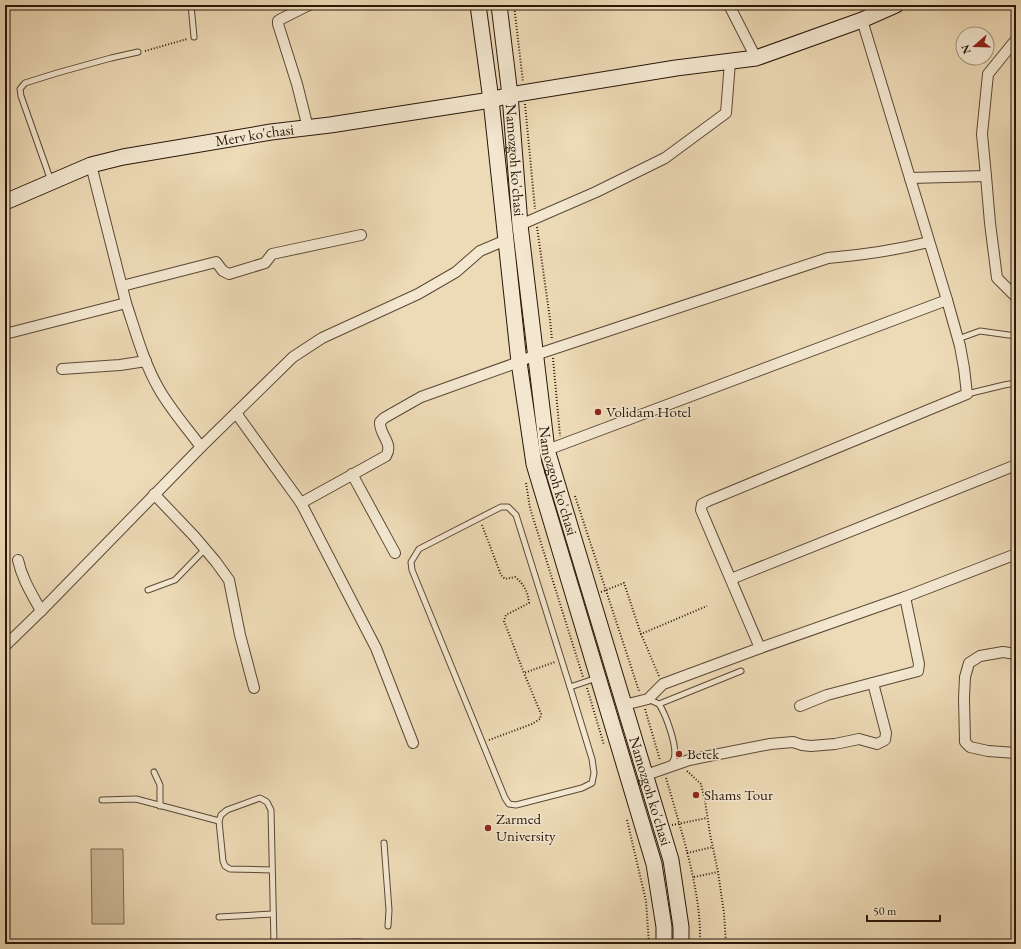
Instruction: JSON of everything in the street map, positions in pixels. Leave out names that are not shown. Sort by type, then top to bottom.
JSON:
[{"type":"main road","name":"Namozgoh ko'chasi","points":[[478,5],[491,100],[519,362],[534,464],[654,864],[664,927],[664,944]]},
{"type":"main road","name":"Namozgoh ko'chasi","points":[[499,5],[517,94],[520,225],[535,355],[554,448],[591,595],[671,860],[681,927],[681,944]]},
{"type":"main road","points":[[862,20],[896,5]]},
{"type":"main road","name":"Merv ko'chasi","points":[[5,202],[91,165],[123,157],[271,132],[330,125],[491,100],[517,94],[676,68],[756,58],[862,20]]},
{"type":"street","points":[[308,128],[278,21],[309,5]]},
{"type":"street","points":[[729,5],[756,58]]},
{"type":"street","points":[[760,648],[701,510],[702,504],[968,394],[958,339],[947,300],[862,20]]},
{"type":"street","points":[[1016,42],[1014,42],[988,74],[982,134],[996,278],[1016,297]]},
{"type":"street","points":[[520,225],[596,192],[666,158],[726,113],[730,62]]},
{"type":"street","points":[[91,165],[126,303],[139,344],[160,390],[201,447]]},
{"type":"street","points":[[910,178],[986,176]]},
{"type":"street","points":[[122,286],[216,262],[223,271],[229,274],[265,263],[272,254],[362,235]]},
{"type":"street","points":[[5,646],[41,611],[154,494],[293,357],[322,338],[418,294],[456,272],[480,251],[506,240]]},
{"type":"street","points":[[301,503],[386,456],[389,451],[388,444],[380,427],[380,422],[384,418],[422,397],[552,349],[828,258],[852,256],[929,242]]},
{"type":"street","points":[[554,448],[947,300]]},
{"type":"street","points":[[5,334],[126,303]]},
{"type":"street","points":[[62,369],[120,365],[146,361]]},
{"type":"street","points":[[236,413],[301,503],[376,648],[413,743]]},
{"type":"street","points":[[731,579],[1016,465]]},
{"type":"street","points":[[352,474],[395,553]]},
{"type":"street","points":[[154,494],[194,536],[229,580],[240,635],[254,688]]},
{"type":"street","points":[[624,705],[645,700],[663,684],[905,597],[1016,554]]},
{"type":"street","points":[[18,560],[29,590],[41,611]]},
{"type":"street","points":[[800,706],[826,695],[918,671],[919,664],[905,597]]},
{"type":"street","points":[[1016,654],[1003,652],[980,656],[969,663],[965,677],[964,698],[965,742],[970,747],[988,751],[1016,753]]},
{"type":"street","points":[[646,775],[689,760],[770,744],[793,742],[811,746],[835,744],[859,739],[877,744],[885,740],[886,733],[873,683]]},
{"type":"lane","points":[[191,5],[194,37]]},
{"type":"lane","points":[[51,182],[21,96],[20,89],[26,83],[57,73],[138,52]]},
{"type":"lane","points":[[958,339],[980,331],[1016,336]]},
{"type":"lane","points":[[968,394],[1016,383]]},
{"type":"lane","points":[[501,507],[508,507],[516,515],[562,659],[592,759],[594,773],[592,783],[582,788],[516,805],[509,804],[504,798],[412,570],[411,562],[418,549],[501,507]]},
{"type":"lane","points":[[148,590],[175,580],[205,549]]},
{"type":"lane","points":[[645,700],[659,704],[741,670]]},
{"type":"lane","points":[[570,687],[598,678]]},
{"type":"lane","points":[[659,704],[663,710],[675,748],[674,759],[666,768]]},
{"type":"lane","points":[[154,772],[160,785],[160,806]]},
{"type":"lane","points":[[272,870],[230,869],[225,866],[223,861],[219,821],[221,815],[227,810],[260,798],[267,802],[270,810],[272,870],[274,944]]},
{"type":"lane","points":[[102,800],[136,799],[219,821]]},
{"type":"lane","points":[[384,843],[389,910],[388,926]]},
{"type":"lane","points":[[219,917],[273,914]]},
{"type":"lane","points":[[309,944],[360,942],[362,944]]},
{"type":"path","points":[[514,5],[517,94],[550,319],[554,448]]},
{"type":"path","points":[[138,52],[194,37]]},
{"type":"path","points":[[574,493],[606,590],[645,700],[666,768],[694,877],[701,929],[700,944]]},
{"type":"path","points":[[480,518],[501,575],[505,579],[515,577],[521,582],[528,596],[528,603],[506,615],[504,621],[541,714],[540,719],[532,724],[482,743]]},
{"type":"path","points":[[591,595],[624,583],[641,634],[663,684]]},
{"type":"path","points":[[641,634],[707,606]]},
{"type":"path","points":[[524,673],[562,659]]},
{"type":"path","points":[[680,764],[701,784],[718,872],[724,912],[726,944]]},
{"type":"path","points":[[662,829],[679,823],[708,818]]},
{"type":"path","points":[[687,853],[713,847]]},
{"type":"path","points":[[694,877],[718,872]]},
{"type":"shaded area","points":[[91,849],[123,849],[124,924],[92,924]]},
{"type":"place","name":"Volidam Hotel","points":[[598,412]]},
{"type":"place","name":"Betek","points":[[679,754]]},
{"type":"place","name":"Shams Tour","points":[[696,795]]},
{"type":"place","name":"Zarmed University","points":[[488,828]]}]
